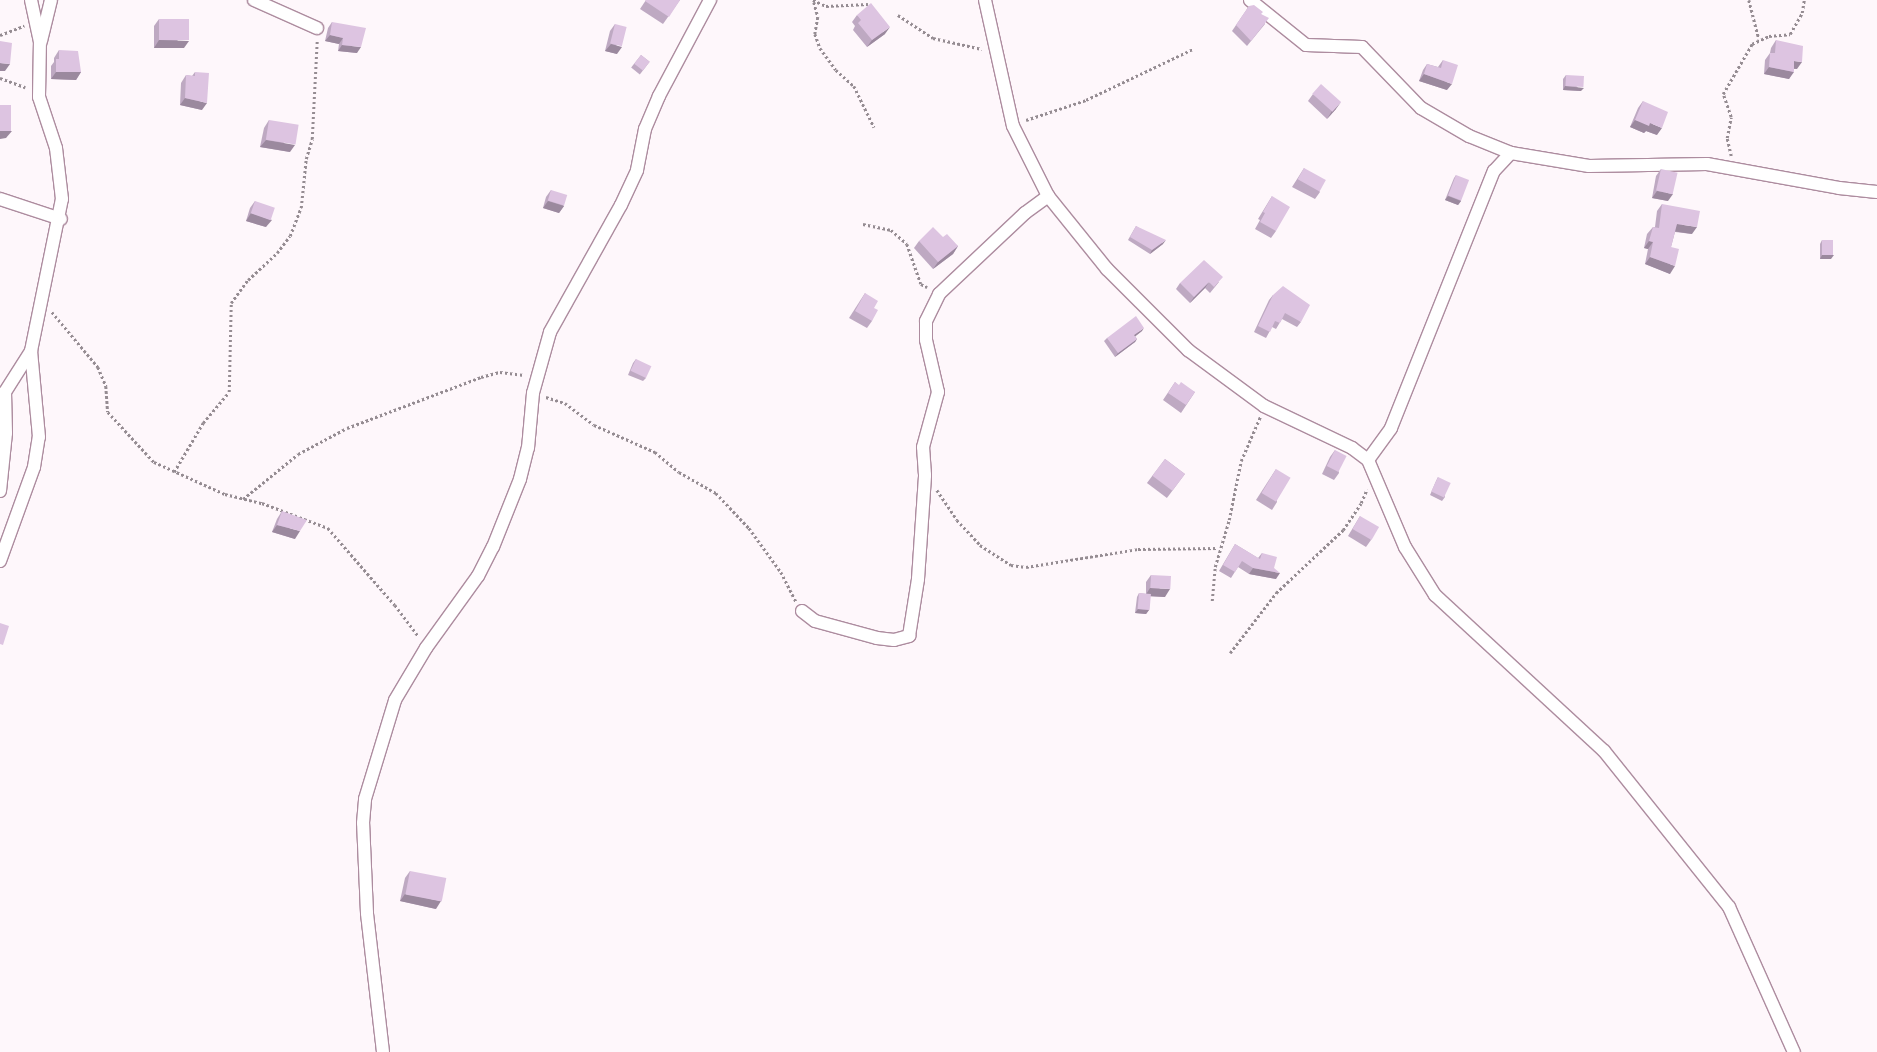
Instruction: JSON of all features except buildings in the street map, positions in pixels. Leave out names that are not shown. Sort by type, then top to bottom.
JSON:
[{"type":"street","points":[[31,0],[33,19],[40,42]]},
{"type":"street","points":[[0,561],[34,467],[38,437],[30,351],[40,298],[61,218],[62,199],[56,148],[39,97],[40,42],[51,0]]},
{"type":"street","points":[[254,0],[318,28]]},
{"type":"street","points":[[383,1052],[367,913],[363,823],[365,799],[395,700],[426,648],[478,576],[506,517],[528,448],[533,393],[550,332],[622,205],[637,170],[645,129],[659,96],[710,0]]},
{"type":"street","points":[[985,0],[1013,126],[1048,196],[1107,269],[1188,350],[1264,406],[1352,448],[1370,466],[1405,547],[1436,595],[1604,751],[1728,907],[1794,1052]]},
{"type":"street","points":[[1250,0],[1306,45],[1362,47],[1421,108],[1469,136],[1511,153],[1589,166],[1707,164],[1838,188],[1877,192]]},
{"type":"street","points":[[1370,466],[1391,428],[1494,171],[1511,153]]},
{"type":"street","points":[[802,611],[815,621],[877,638],[894,640],[909,636],[918,579],[925,475],[923,447],[938,392],[926,340],[926,321],[939,294],[1025,213],[1048,196]]},
{"type":"street","points":[[0,199],[61,218]]},
{"type":"street","points":[[0,491],[6,433],[5,392],[30,351]]},
{"type":"path","points":[[1749,0],[1759,39]]},
{"type":"path","points":[[1737,168],[1727,138],[1731,117],[1723,94],[1741,59],[1759,39],[1790,34],[1802,13],[1804,0]]},
{"type":"path","points":[[814,1],[826,6],[868,4]]},
{"type":"path","points":[[814,1],[818,17],[815,34],[820,48],[836,70],[854,86],[874,127]]},
{"type":"path","points":[[898,15],[933,38],[998,52]]},
{"type":"path","points":[[0,35],[16,32],[33,19]]},
{"type":"path","points":[[174,472],[203,423],[229,392],[231,302],[248,280],[277,253],[290,236],[301,208],[306,160],[312,140],[318,28]]},
{"type":"path","points":[[1013,126],[1086,100],[1193,49]]},
{"type":"path","points":[[0,78],[17,83],[39,97]]},
{"type":"path","points":[[863,224],[891,230],[908,244],[921,284],[939,294]]},
{"type":"path","points":[[40,298],[98,366],[106,386],[108,412],[154,462],[226,494],[328,528],[395,605],[426,648]]},
{"type":"path","points":[[243,499],[298,454],[347,428],[493,374],[509,372],[537,378]]},
{"type":"path","points":[[533,393],[565,403],[594,425],[655,452],[679,472],[716,494],[749,528],[781,572],[802,611]]},
{"type":"path","points":[[1212,601],[1218,548],[1229,520],[1240,460],[1264,406]]},
{"type":"path","points":[[1230,653],[1276,593],[1343,530],[1362,503],[1370,466]]},
{"type":"path","points":[[925,475],[957,520],[980,545],[1011,565],[1026,567],[1138,549],[1150,551],[1218,548]]}]
